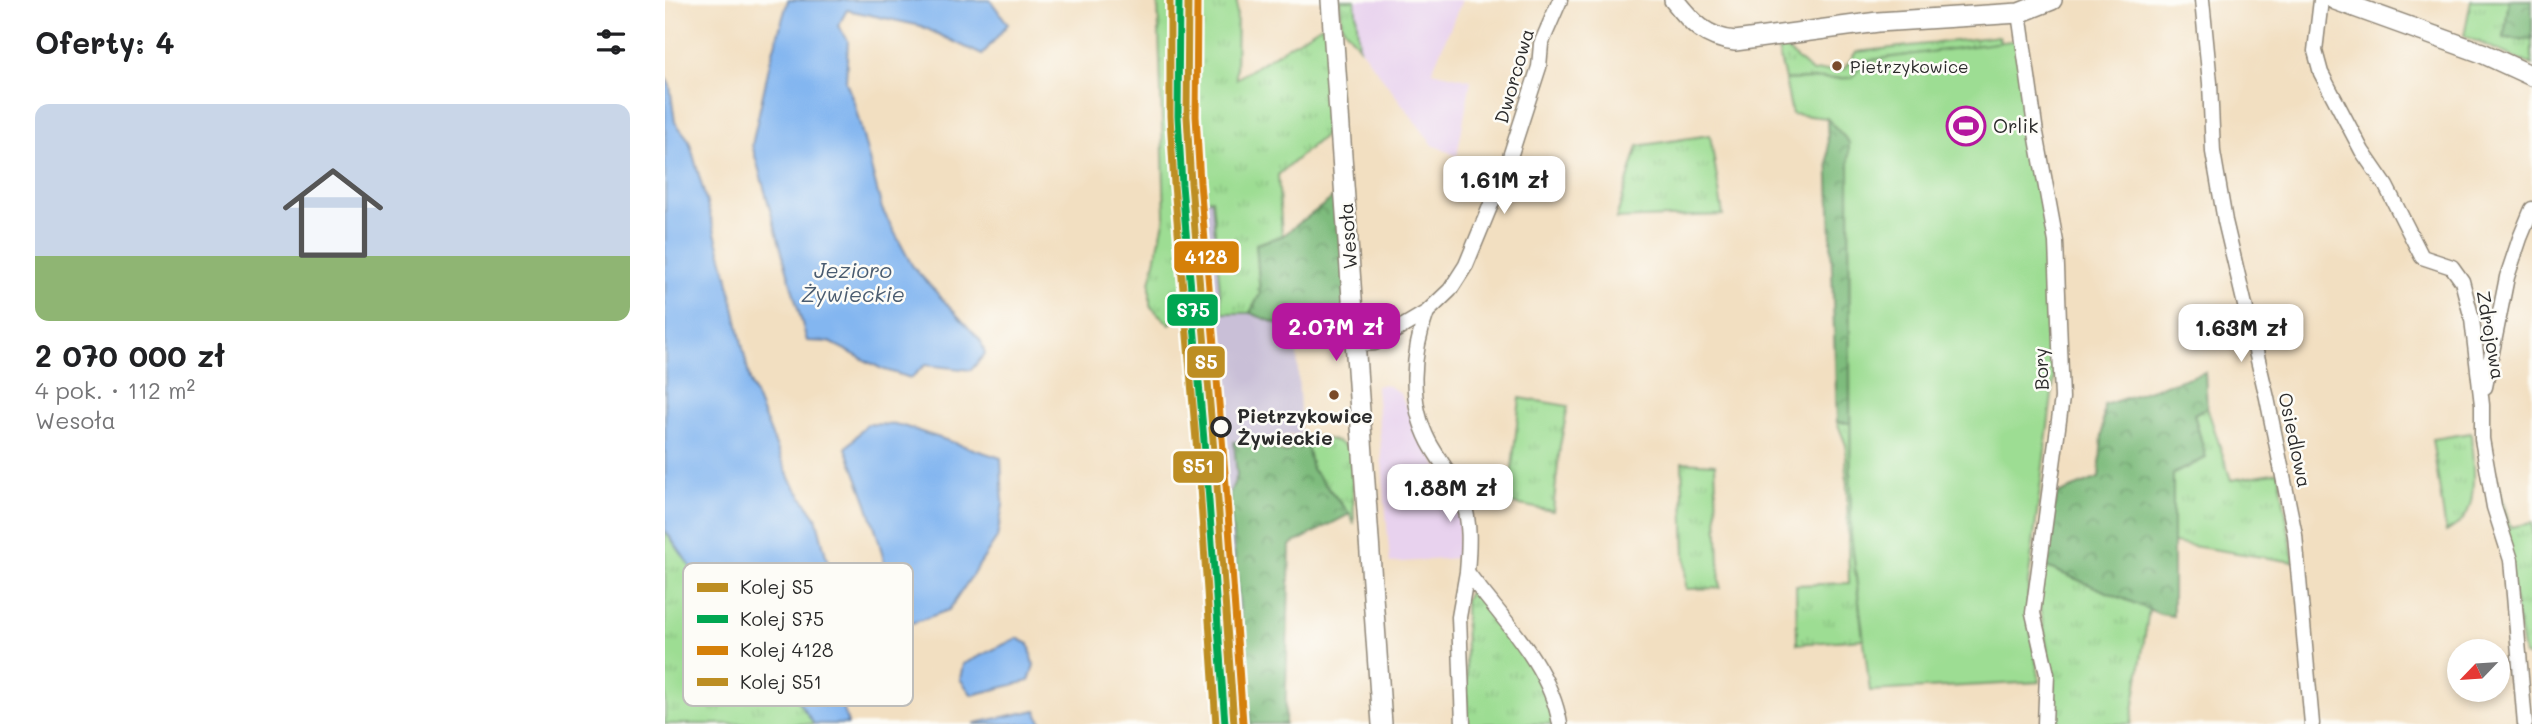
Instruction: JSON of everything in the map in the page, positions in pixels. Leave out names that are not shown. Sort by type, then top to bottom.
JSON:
[{"type":"main road","name":"Wesoła","points":[[1331,0],[1382,724]]},
{"type":"main road","points":[[1674,0],[1704,32],[1719,39],[1735,41],[1878,22],[2019,13],[2045,2]]},
{"type":"main road","points":[[2335,0],[2482,53],[2532,76]]},
{"type":"street","name":"Dworcowa","points":[[1355,344],[1375,343],[1427,312],[1450,290],[1466,265],[1508,163],[1539,67],[1541,44],[1560,0]]},
{"type":"street","name":"Osiedlowa","points":[[2202,0],[2213,152],[2225,222],[2267,398],[2295,535],[2312,724]]},
{"type":"street","name":"Zdrojowa","points":[[2321,0],[2315,51],[2321,73],[2362,152],[2386,186],[2422,257],[2452,267],[2462,281],[2472,319],[2482,405],[2482,439],[2494,507],[2511,560],[2525,724]]},
{"type":"street","name":"Bory","points":[[2019,13],[2036,133],[2056,242],[2062,398],[2033,613],[2047,674],[2045,724]]},
{"type":"street","points":[[2482,405],[2507,277],[2519,238],[2532,209]]},
{"type":"street","points":[[1427,312],[1420,330],[1414,389],[1418,415],[1430,443],[1446,466],[1463,499],[1470,538],[1459,617],[1464,724]]},
{"type":"street","points":[[1467,572],[1542,673],[1556,704],[1560,724]]},
{"type":"shaded area","points":[[1355,0],[1462,0],[1432,71],[1471,80],[1457,156],[1433,145],[1359,47]]},
{"type":"shaded area","points":[[1173,138],[1208,139],[1222,312],[1295,312],[1301,434],[1234,442],[1237,476],[1229,496],[1244,641],[1240,652],[1244,724],[1219,724],[1197,385]]},
{"type":"shaded area","points":[[1385,384],[1399,392],[1439,470],[1460,519],[1457,558],[1390,563],[1376,386]]},
{"type":"green space","points":[[1158,0],[1237,0],[1236,79],[1322,25],[1333,28],[1340,122],[1278,175],[1282,236],[1256,244],[1260,294],[1250,313],[1222,313],[1212,199],[1179,203],[1188,300],[1170,325],[1150,306],[1150,283],[1165,217]]},
{"type":"green space","points":[[1340,0],[1355,0],[1359,47],[1342,25]]},
{"type":"green space","points":[[2471,0],[2509,0],[2504,38],[2532,40],[2532,65],[2464,36]]},
{"type":"green space","points":[[2509,0],[2532,0],[2532,40],[2504,38]]},
{"type":"green space","points":[[1999,36],[2000,43],[1864,61],[1852,78],[1785,80],[1777,45],[1785,48],[1812,72],[1844,69],[1856,52]]},
{"type":"green space","points":[[2017,40],[2049,246],[2056,364],[2028,584],[2028,617],[2040,682],[1870,691],[1851,534],[1849,142],[1827,118],[1792,114],[1785,80],[1852,78],[1864,61]]},
{"type":"green space","points":[[1827,118],[1849,142],[1850,423],[1837,422]]},
{"type":"green space","points":[[1710,135],[1723,215],[1616,219],[1638,146]]},
{"type":"green space","points":[[1345,189],[1352,308],[1326,311],[1317,322],[1316,339],[1250,313],[1260,294],[1256,244],[1282,236]]},
{"type":"green space","points":[[2205,372],[2207,407],[2194,414],[2206,458],[2173,474],[2173,616],[2160,614],[2042,565],[2057,494],[2099,478],[2104,405]]},
{"type":"green space","points":[[1520,398],[1568,406],[1560,446],[1553,511],[1508,503]]},
{"type":"green space","points":[[2207,407],[2231,480],[2279,472],[2294,562],[2173,543],[2173,474],[2206,458],[2194,414]]},
{"type":"green space","points":[[1837,422],[1850,423],[1851,534],[1863,639],[1797,644],[1796,585],[1849,583],[1846,445]]},
{"type":"green space","points":[[2471,433],[2473,474],[2470,505],[2463,519],[2446,532],[2432,439]]},
{"type":"green space","points":[[1314,436],[1336,441],[1352,450],[1354,524],[1350,514],[1312,469],[1306,441]]},
{"type":"green space","points":[[1306,441],[1312,469],[1350,514],[1290,545],[1285,724],[1251,724],[1229,495],[1237,476],[1234,442],[1267,446],[1285,453]]},
{"type":"green space","points":[[1682,462],[1715,464],[1720,588],[1686,589]]},
{"type":"green space","points":[[2495,473],[2510,527],[2532,523],[2532,658],[2524,655],[2493,480]]},
{"type":"green space","points":[[665,530],[688,563],[683,563],[683,706],[802,706],[814,724],[665,724]]},
{"type":"green space","points":[[2042,565],[2149,609],[2131,724],[2054,724],[2054,688],[2039,603]]},
{"type":"green space","points":[[1471,589],[1476,590],[1538,672],[1555,724],[1467,724],[1465,600]]},
{"type":"green space","points":[[1244,641],[1251,724],[1242,724],[1235,654]]},
{"type":"water","name":"Jezioro Żywieckie","points":[[788,0],[990,0],[1008,24],[982,55],[921,26],[847,10],[838,26],[848,40],[846,82],[854,102],[882,209],[913,267],[981,341],[985,354],[971,370],[925,365],[911,378],[882,369],[830,342],[807,341],[752,145],[770,62]]},
{"type":"water","points":[[665,76],[670,86],[675,122],[689,140],[727,275],[751,385],[790,480],[816,517],[828,563],[688,563],[665,530]]},
{"type":"water","points":[[867,424],[900,425],[1001,458],[1003,505],[997,538],[949,610],[913,623],[913,563],[884,563],[846,448]]},
{"type":"water","points":[[1017,638],[1029,644],[1034,665],[1029,681],[972,695],[960,679],[963,664]]},
{"type":"water","points":[[802,706],[843,706],[848,724],[814,724]]},
{"type":"water","points":[[1036,710],[1042,724],[975,724],[975,723]]},
{"type":"rail line","name":"S51","points":[[1170,0],[1170,116],[1174,185],[1200,487],[1216,724]]},
{"type":"rail line","name":"S75","points":[[1179,0],[1178,116],[1182,185],[1225,724]]},
{"type":"rail line","name":"S5","points":[[1188,0],[1187,116],[1191,184],[1234,724]]},
{"type":"rail line","name":"4128","points":[[1197,0],[1196,116],[1200,183],[1243,723]]},
{"type":"place","name":"Pietrzykowice","points":[[1837,66]]},
{"type":"place","name":"Orlik","points":[[1966,126]]},
{"type":"place","name":"Pietrzykowice Żywieckie","points":[[1221,427]]}]
